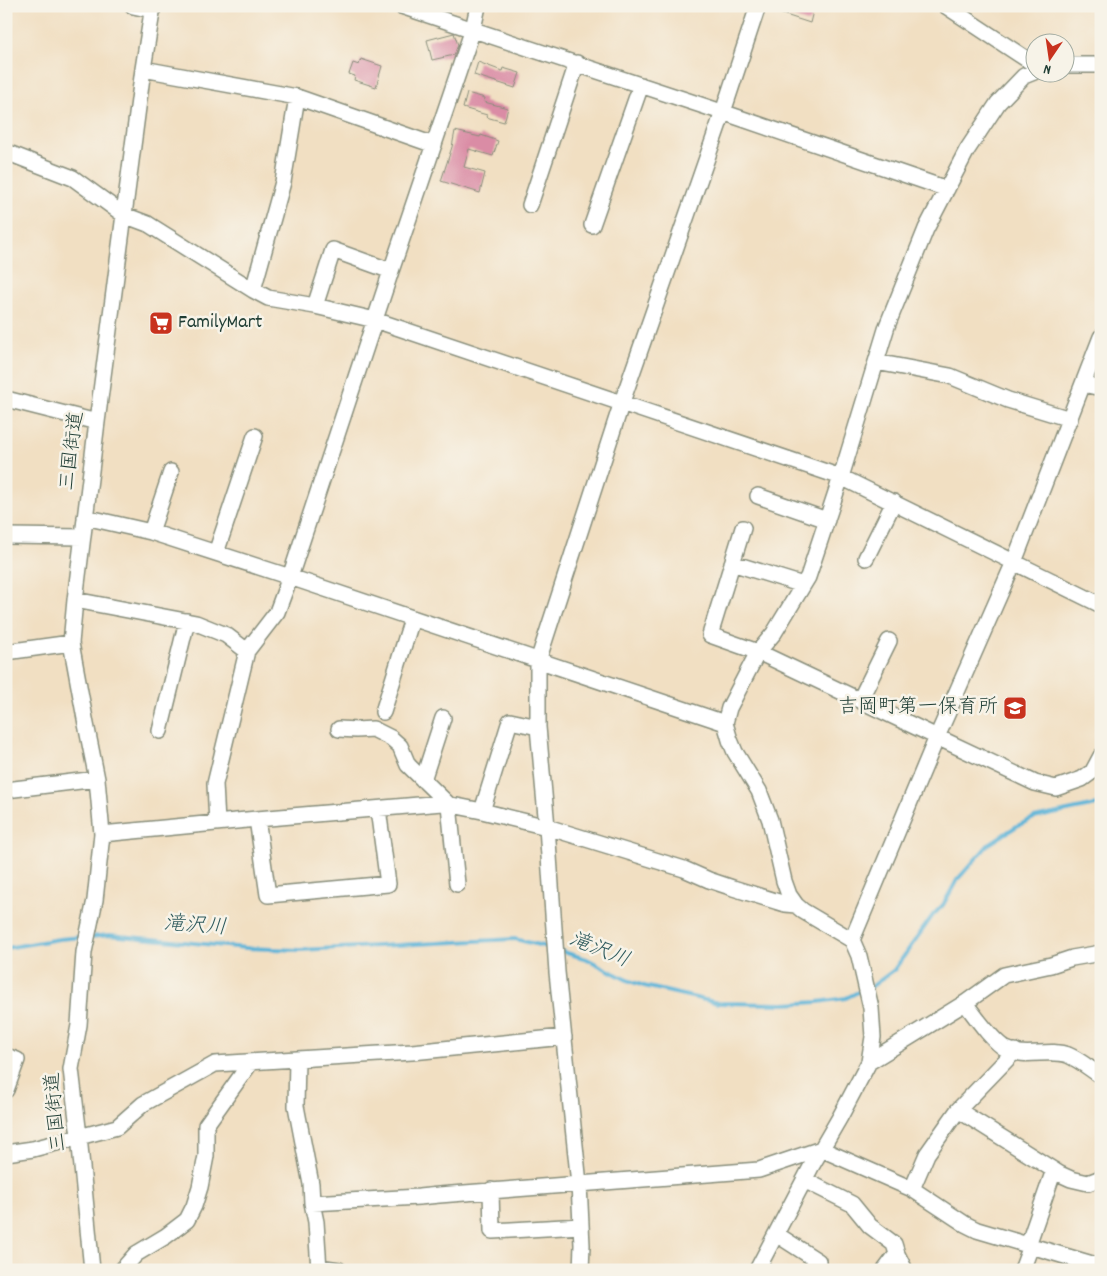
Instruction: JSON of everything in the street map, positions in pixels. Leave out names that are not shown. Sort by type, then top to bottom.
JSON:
[{"type":"street","points":[[133,6],[152,8]]},
{"type":"street","points":[[402,6],[947,188]]},
{"type":"street","points":[[217,823],[215,784],[246,651],[277,612],[290,577],[473,29],[478,6]]},
{"type":"street","points":[[582,1270],[579,1184],[557,972],[538,726],[538,661],[622,402],[758,6]]},
{"type":"street","points":[[946,6],[1024,57]]},
{"type":"street","name":"三国街道","points":[[92,1270],[71,1069],[79,1025],[84,952],[96,900],[102,834],[97,779],[72,643],[85,517],[152,8]]},
{"type":"street","points":[[530,205],[577,64]]},
{"type":"street","points":[[1074,65],[1101,64]]},
{"type":"street","points":[[143,69],[297,97],[434,145]]},
{"type":"street","points":[[757,1270],[869,1062],[873,1037],[872,1008],[859,956],[852,940],[803,911],[789,895],[765,806],[759,791],[735,752],[725,723],[729,708],[758,652],[774,633],[808,577],[842,477],[887,326],[926,228],[967,150],[998,103],[1024,76]]},
{"type":"street","points":[[592,224],[641,85]]},
{"type":"street","points":[[253,290],[283,182],[297,97]]},
{"type":"street","points":[[6,152],[73,178],[124,215],[148,224],[268,298],[315,306],[375,320],[842,477],[1101,605]]},
{"type":"street","points":[[315,306],[333,250],[391,271]]},
{"type":"street","points":[[852,940],[937,737],[1014,562],[1101,337]]},
{"type":"street","points":[[876,362],[950,376],[1008,400],[1070,419]]},
{"type":"street","points":[[1083,384],[1101,388]]},
{"type":"street","points":[[6,399],[97,422]]},
{"type":"street","points":[[216,553],[255,436]]},
{"type":"street","points":[[151,532],[171,472]]},
{"type":"street","points":[[758,496],[827,520]]},
{"type":"street","points":[[866,558],[894,502]]},
{"type":"street","points":[[85,517],[151,532],[725,723]]},
{"type":"street","points":[[743,528],[710,635],[758,652],[1035,783],[1056,788],[1082,780],[1093,771],[1101,756]]},
{"type":"street","points":[[6,536],[83,537]]},
{"type":"street","points":[[732,563],[803,584]]},
{"type":"street","points":[[75,600],[196,623],[226,635],[246,651]]},
{"type":"street","points":[[383,712],[412,619]]},
{"type":"street","points":[[160,731],[187,621]]},
{"type":"street","points":[[860,700],[889,641]]},
{"type":"street","points":[[6,652],[72,643]]},
{"type":"street","points":[[423,780],[443,718]]},
{"type":"street","points":[[482,811],[510,721],[538,726]]},
{"type":"street","points":[[340,729],[373,729],[391,738],[400,746],[408,766],[449,805],[458,884]]},
{"type":"street","points":[[6,790],[97,779]]},
{"type":"street","points":[[102,834],[442,803],[547,827],[684,869],[734,888],[785,904],[796,905]]},
{"type":"street","points":[[257,819],[268,895],[388,884],[378,809]]},
{"type":"street","points":[[869,1062],[965,1003],[1004,975],[1072,958],[1101,953]]},
{"type":"street","points":[[965,1003],[991,1036],[1007,1049],[1026,1053],[1047,1052],[1067,1054],[1101,1076]]},
{"type":"street","points":[[6,1154],[117,1128],[143,1104],[215,1064],[412,1052],[564,1036]]},
{"type":"street","points":[[912,1188],[927,1154],[958,1110],[1015,1051]]},
{"type":"street","points":[[6,1056],[17,1060],[6,1090]]},
{"type":"street","points":[[297,1060],[296,1106],[311,1184],[319,1268],[339,1270]]},
{"type":"street","points":[[122,1270],[136,1254],[166,1236],[187,1220],[200,1188],[206,1156],[206,1124],[250,1062]]},
{"type":"street","points":[[958,1110],[1071,1179],[1088,1183],[1101,1178]]},
{"type":"street","points":[[312,1203],[419,1197],[759,1170],[821,1148],[912,1188],[977,1230],[1092,1264],[1098,1270]]},
{"type":"street","points":[[1022,1270],[1054,1170]]},
{"type":"street","points":[[804,1180],[852,1204],[870,1226],[894,1244],[905,1270]]},
{"type":"street","points":[[491,1190],[492,1231],[581,1226]]},
{"type":"street","points":[[776,1234],[818,1261],[818,1270]]},
{"type":"street","points":[[885,1270],[897,1254]]},
{"type":"building","points":[[767,6],[799,6],[813,11],[810,23],[767,9]]},
{"type":"building","points":[[454,33],[458,45],[454,55],[432,60],[427,40]]},
{"type":"building","points":[[361,59],[382,66],[376,87],[354,80],[355,76],[349,74],[353,63],[359,65]]},
{"type":"building","points":[[478,62],[502,71],[503,68],[520,73],[515,88],[474,75]]},
{"type":"building","points":[[467,93],[485,98],[484,102],[508,108],[504,122],[463,108]]},
{"type":"building","points":[[455,131],[480,137],[481,135],[498,141],[493,156],[469,149],[464,167],[485,173],[480,193],[441,181]]},
{"type":"waterway","name":"滝沢川","points":[[871,987],[894,970],[933,915],[943,905],[957,880],[989,844],[1017,826],[1034,818],[1101,804]]},
{"type":"waterway","name":"滝沢川","points":[[90,937],[109,935],[246,948],[300,950],[515,939],[551,948]]},
{"type":"waterway","name":"滝沢川","points":[[6,948],[83,937]]},
{"type":"waterway","name":"滝沢川","points":[[560,951],[587,959],[627,980],[644,986],[718,1003],[784,1004],[818,1002],[846,998],[864,989]]},
{"type":"place","name":"FamilyMart","points":[[161,323]]},
{"type":"place","name":"吉岡町第一保育所","points":[[1015,708]]}]
